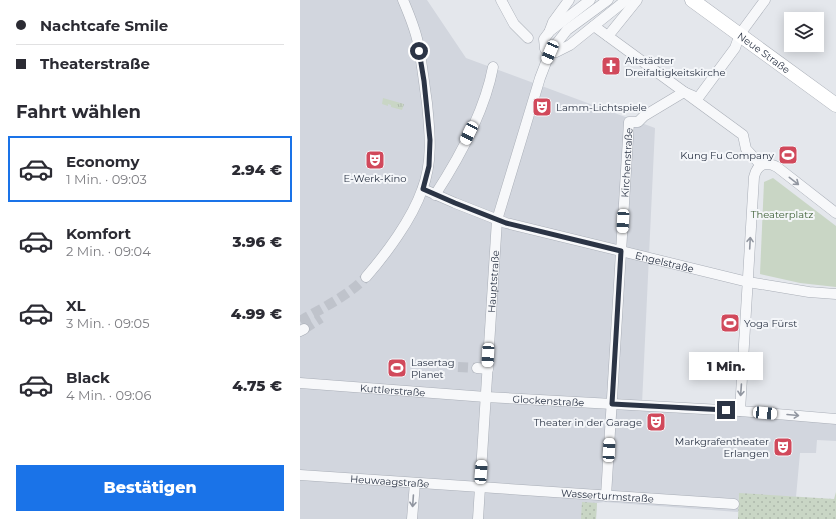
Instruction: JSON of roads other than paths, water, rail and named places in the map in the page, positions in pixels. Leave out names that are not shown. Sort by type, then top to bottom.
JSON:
[{"type":"street","points":[[366,277],[401,230],[423,189],[429,166],[429,123],[424,81],[418,42],[404,0]]},
{"type":"street","points":[[501,0],[514,24],[528,38]]},
{"type":"street","points":[[569,0],[553,22],[550,31],[544,40],[545,49],[550,52],[556,52],[570,45],[626,0]]},
{"type":"street","points":[[550,31],[590,0]]},
{"type":"street","name":"Hauptstraße","points":[[478,519],[498,220],[540,78],[550,52],[567,30],[608,0]]},
{"type":"street","points":[[608,36],[637,0]]},
{"type":"street","name":"Neue Straße","points":[[692,0],[836,104]]},
{"type":"street","points":[[684,92],[698,98],[735,48],[740,34],[765,0]]},
{"type":"street","points":[[594,26],[743,135],[746,148],[761,165]]},
{"type":"street","points":[[435,195],[452,168],[475,121],[490,82],[493,66]]},
{"type":"street","name":"Kirchenstraße","points":[[606,496],[629,122],[638,122],[644,116],[684,92]]},
{"type":"street","points":[[836,213],[777,167],[768,164],[761,165],[756,170],[754,177],[740,411],[836,419]]},
{"type":"street","name":"Engelstraße","points":[[423,189],[506,223],[748,282]]},
{"type":"street","points":[[748,282],[809,292],[836,294]]},
{"type":"street","points":[[477,368],[488,369]]},
{"type":"street","name":"Kuttlerstraße","points":[[300,383],[486,397]]},
{"type":"street","name":"Glockenstraße","points":[[486,397],[740,411]]},
{"type":"street","name":"Heuwaagstraße","points":[[300,475],[480,487]]},
{"type":"street","points":[[412,519],[415,483]]},
{"type":"street","name":"Wasserturmstraße","points":[[480,487],[734,504]]},
{"type":"tunnel","points":[[300,321],[343,296],[366,277]]},
{"type":"tunnel","points":[[304,329],[321,318]]},
{"type":"tunnel","points":[[458,367],[477,368]]},
{"type":"place","name":"Altstädter Dreifaltigkeitskirche","points":[[611,66]]},
{"type":"place","name":"Lamm-Lichtspiele","points":[[542,107]]},
{"type":"place","name":"Kung Fu Company","points":[[788,155]]},
{"type":"place","name":"E-Werk-Kino","points":[[375,160]]},
{"type":"place","name":"Yoga Fürst","points":[[730,323]]},
{"type":"place","name":"Lasertag Planet","points":[[397,368]]},
{"type":"place","name":"Theater in der Garage","points":[[656,422]]},
{"type":"place","name":"Markgrafentheater Erlangen","points":[[783,447]]},
{"type":"park label","name":"Theaterplatz","points":[[782,214]]}]
